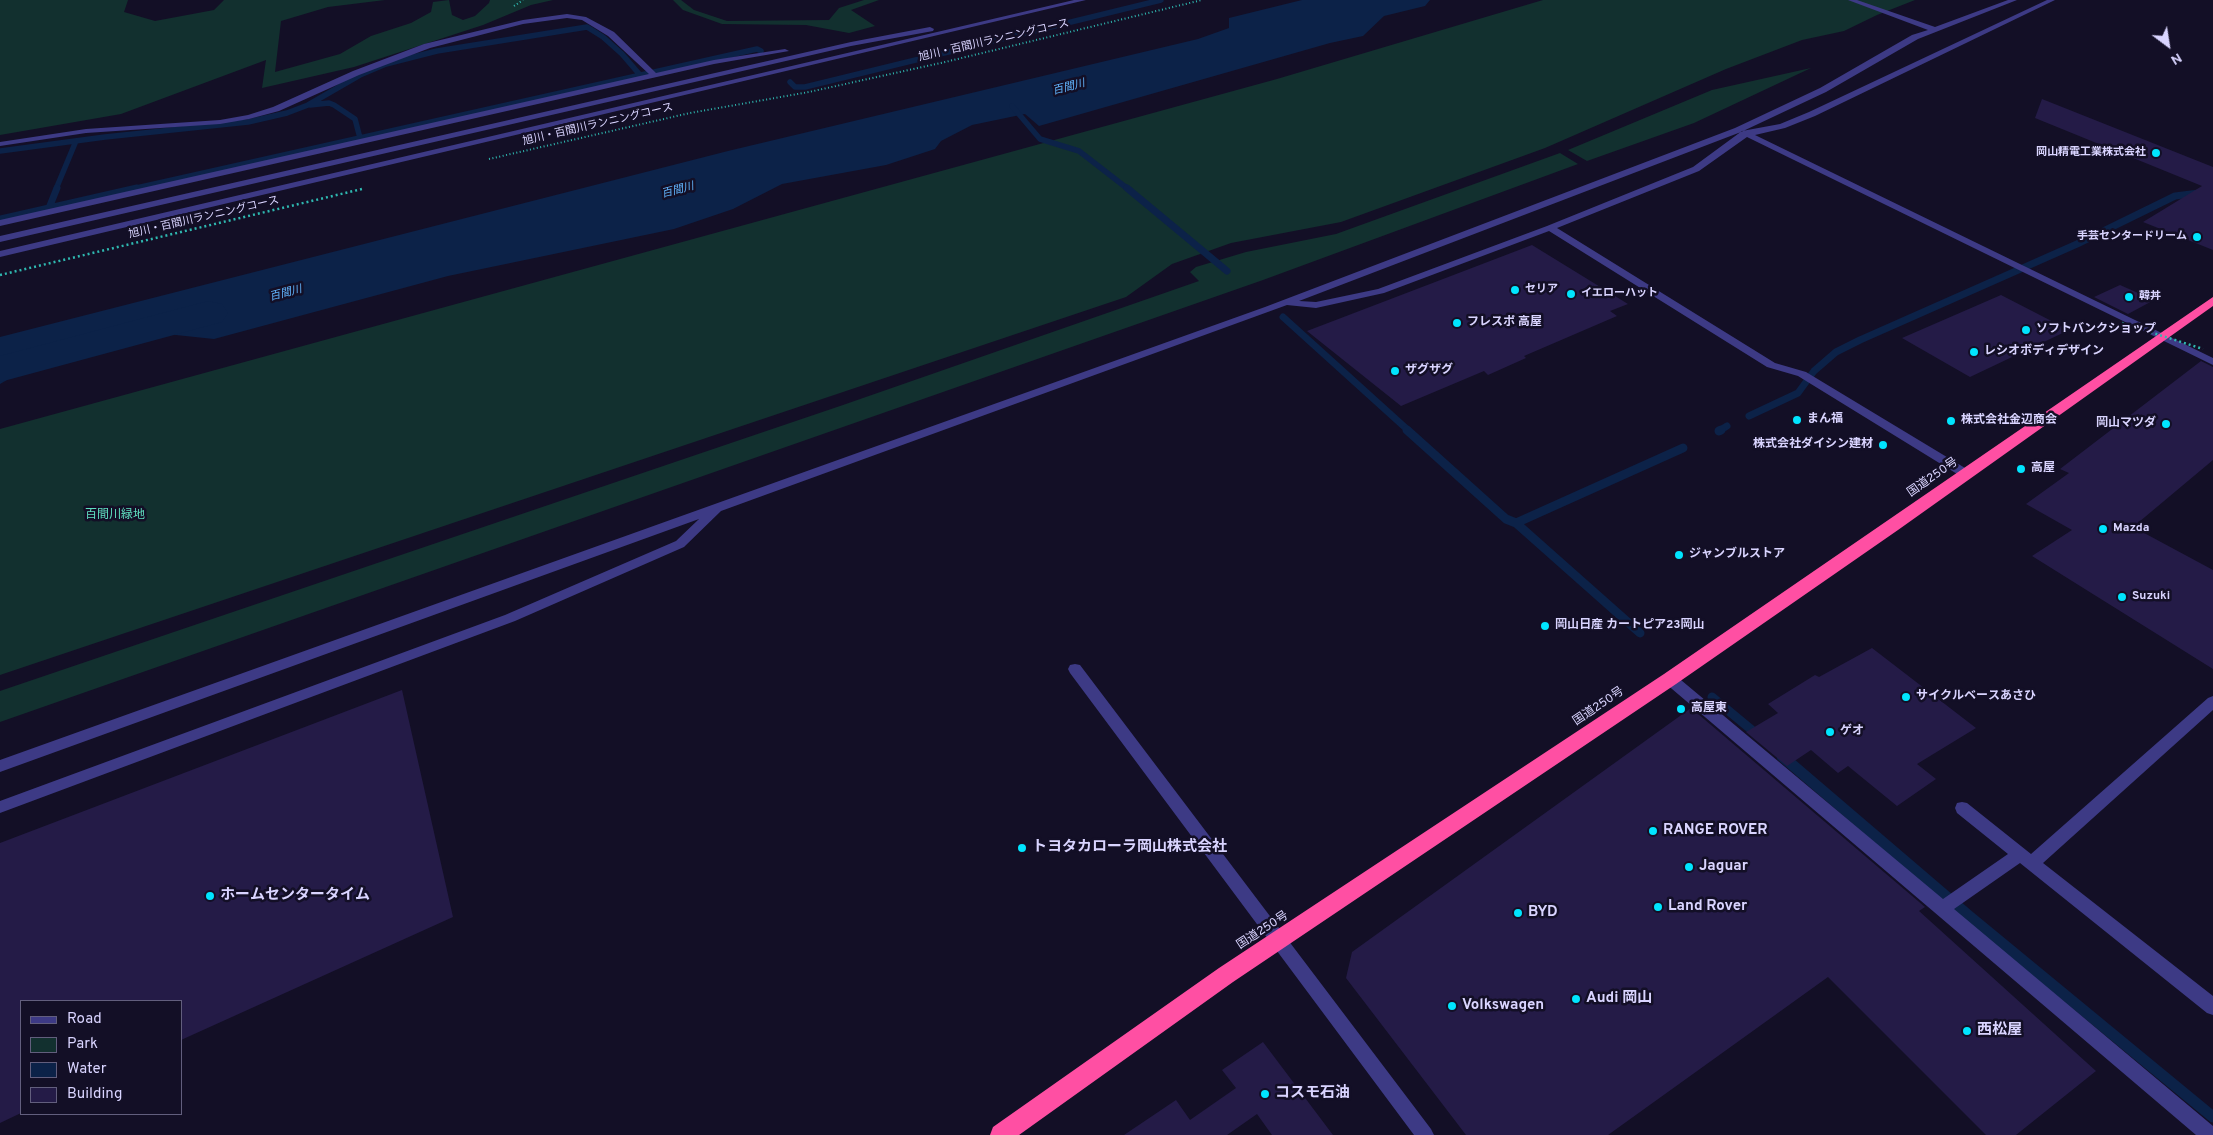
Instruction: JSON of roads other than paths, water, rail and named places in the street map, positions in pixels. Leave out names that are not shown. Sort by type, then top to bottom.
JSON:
[{"type":"highway","name":"国道250号","points":[[1001,1135],[1218,980],[1670,679],[2213,301]]},
{"type":"street","points":[[0,240],[827,49],[1059,0]]},
{"type":"street","points":[[0,254],[1083,0]]},
{"type":"street","points":[[1851,0],[1933,29]]},
{"type":"street","points":[[0,766],[1284,303],[1742,132],[1823,90],[1888,51],[1933,29],[2014,0]]},
{"type":"street","points":[[1284,303],[1316,304],[1381,291],[1550,228],[1696,168],[1742,132],[1782,126],[1812,114],[2052,0]]},
{"type":"street","points":[[0,144],[86,131],[220,122],[249,117],[276,110],[356,72],[427,46],[522,22],[567,16],[578,16],[598,26],[629,49],[653,74]]},
{"type":"street","points":[[0,223],[653,74],[714,62],[803,49],[827,49]]},
{"type":"street","points":[[1742,132],[2024,268],[2213,362]]},
{"type":"street","points":[[1550,228],[1771,365],[1809,378],[1966,474]]},
{"type":"street","points":[[0,807],[510,618],[680,544],[720,507]]},
{"type":"street","points":[[1076,669],[1425,1135]]},
{"type":"street","points":[[1670,679],[1949,904],[2210,1135]]},
{"type":"street","points":[[1949,904],[2026,858],[2213,702]]},
{"type":"street","points":[[1962,808],[2213,1007]]},
{"type":"water","points":[[1302,0],[1430,0],[1425,6],[1384,16],[1363,36],[1330,43],[1039,126],[1025,114],[972,125],[941,141],[935,149],[886,165],[782,184],[733,209],[674,229],[448,276],[214,339],[119,329],[75,340],[0,384],[0,337],[728,151],[1198,39],[1229,28],[1229,18]]},
{"type":"waterway","points":[[790,82],[795,87],[805,87],[1161,0]]},
{"type":"waterway","points":[[0,151],[105,137],[248,122],[287,113],[308,105],[360,75],[386,64],[437,51],[587,27],[603,37],[622,54],[640,75]]},
{"type":"waterway","points":[[360,138],[757,49],[761,51]]},
{"type":"waterway","points":[[310,105],[329,103],[334,105],[355,119],[360,138]]},
{"type":"waterway","points":[[1012,106],[1040,139],[1079,151],[1128,189]]},
{"type":"waterway","points":[[132,189],[360,138]]},
{"type":"waterway","points":[[56,189],[76,141]]},
{"type":"waterway","points":[[49,208],[57,188]]},
{"type":"waterway","points":[[49,208],[137,188]]},
{"type":"waterway","points":[[1127,188],[1227,271]]},
{"type":"waterway","points":[[1749,416],[1798,393],[1814,371],[1836,352],[1860,340],[2077,244],[2175,196],[2199,193]]},
{"type":"waterway","points":[[0,219],[49,208]]},
{"type":"waterway","name":"百間川","points":[[0,369],[208,313]]},
{"type":"waterway","points":[[1283,317],[1409,431]]},
{"type":"waterway","points":[[1721,430],[1719,431],[1727,426]]},
{"type":"waterway","points":[[1407,430],[1506,519],[1516,523]]},
{"type":"waterway","points":[[1516,523],[1683,448]]},
{"type":"waterway","points":[[1516,523],[1640,633]]},
{"type":"waterway","points":[[1712,697],[1759,736]]},
{"type":"waterway","points":[[1782,756],[1969,916],[2213,1117]]},
{"type":"place","name":"岡山精電工業株式会社","points":[[2156,153]]},
{"type":"place","name":"手芸センタードリーム","points":[[2197,237]]},
{"type":"place","name":"セリア","points":[[1515,290]]},
{"type":"place","name":"イエローハット","points":[[1571,294]]},
{"type":"place","name":"韓丼","points":[[2129,297]]},
{"type":"place","name":"フレスポ 高屋","points":[[1457,323]]},
{"type":"place","name":"ソフトバンクショップ","points":[[2026,330]]},
{"type":"place","name":"レシオボディデザイン","points":[[1974,352]]},
{"type":"place","name":"ザグザグ","points":[[1395,371]]},
{"type":"place","name":"まん福","points":[[1797,420]]},
{"type":"place","name":"株式会社金辺商会","points":[[1951,421]]},
{"type":"place","name":"岡山マツダ","points":[[2166,424]]},
{"type":"place","name":"株式会社ダイシン建材","points":[[1883,445]]},
{"type":"place","name":"高屋","points":[[2021,469]]},
{"type":"place","name":"Mazda","points":[[2103,529]]},
{"type":"place","name":"ジャンブルストア","points":[[1679,555]]},
{"type":"place","name":"Suzuki","points":[[2122,597]]},
{"type":"place","name":"岡山日産 カートピア23岡山","points":[[1545,626]]},
{"type":"place","name":"サイクルベースあさひ","points":[[1906,697]]},
{"type":"place","name":"高屋東","points":[[1681,709]]},
{"type":"place","name":"ゲオ","points":[[1830,732]]},
{"type":"place","name":"RANGE ROVER","points":[[1653,831]]},
{"type":"place","name":"トヨタカローラ岡山株式会社","points":[[1022,848]]},
{"type":"place","name":"Jaguar","points":[[1689,867]]},
{"type":"place","name":"ホームセンタータイム","points":[[210,896]]},
{"type":"place","name":"Land Rover","points":[[1658,907]]},
{"type":"place","name":"BYD","points":[[1518,913]]},
{"type":"place","name":"Audi 岡山","points":[[1576,999]]},
{"type":"place","name":"Volkswagen","points":[[1452,1006]]},
{"type":"place","name":"西松屋","points":[[1967,1031]]},
{"type":"place","name":"コスモ石油","points":[[1265,1094]]},
{"type":"park label","name":"百間川緑地","points":[[115,516]]}]
